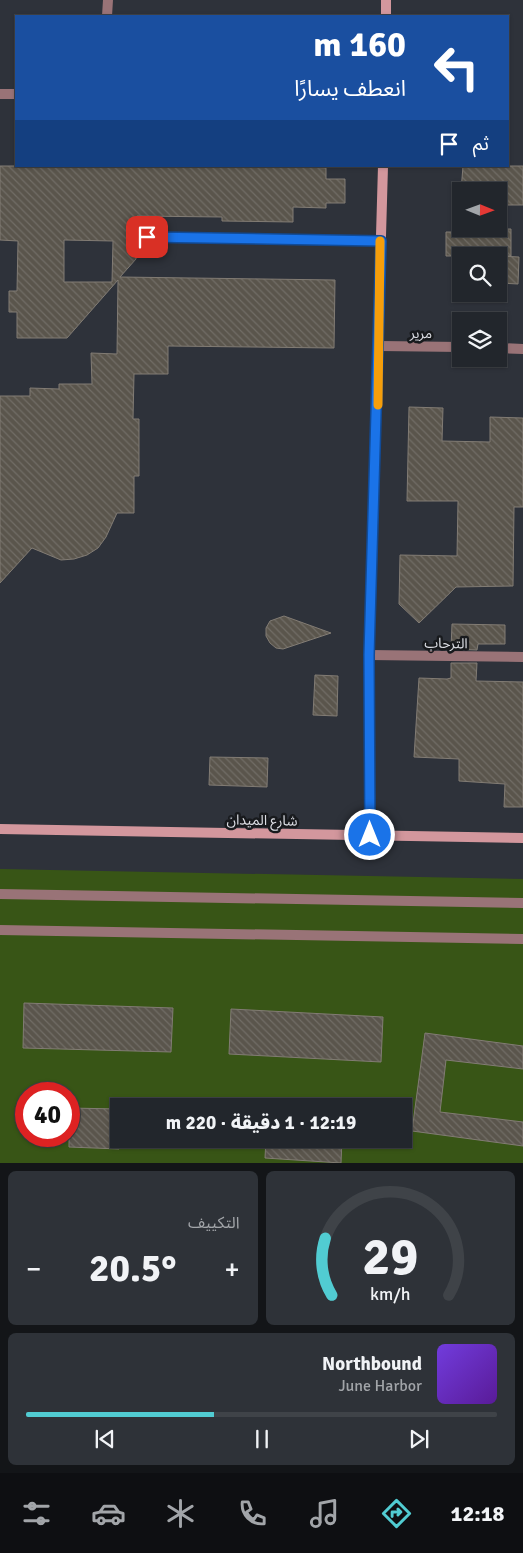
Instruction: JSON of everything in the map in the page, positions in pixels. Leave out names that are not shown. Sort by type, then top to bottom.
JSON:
[{"type":"street","points":[[107,15],[108,0]]},
{"type":"street","points":[[386,0],[386,15]]},
{"type":"street","points":[[0,94],[15,94]]},
{"type":"street","points":[[370,835],[369,655],[380,346],[383,167]]},
{"type":"street","points":[[147,237],[381,241]]},
{"type":"street","name":"مرير","points":[[380,346],[452,347]]},
{"type":"street","points":[[507,348],[523,349]]},
{"type":"street","name":"الترحاب","points":[[369,655],[523,657]]},
{"type":"street","name":"شارع الميدان","points":[[0,829],[523,838]]},
{"type":"street","points":[[0,894],[523,903]]},
{"type":"street","points":[[0,930],[523,939]]},
{"type":"green space","points":[[0,869],[523,879],[523,1163],[0,1163]]},
{"type":"building","points":[[0,166],[310,167],[326,168],[326,179],[345,179],[345,203],[326,203],[326,208],[293,207],[293,222],[222,221],[222,217],[137,216],[136,259],[120,277],[335,280],[334,348],[168,346],[168,374],[134,374],[133,419],[139,419],[139,476],[134,476],[134,513],[117,513],[106,537],[98,548],[87,555],[61,560],[32,548],[0,583],[0,396],[30,396],[30,388],[59,389],[59,384],[92,384],[91,353],[117,354],[118,280],[67,338],[17,338],[17,312],[9,312],[9,291],[17,291],[18,241],[0,240]],"holes":[[[64,240],[113,241],[112,282],[64,282]]]},
{"type":"building","points":[[523,166],[523,205],[508,205],[508,182],[462,182],[463,167]]},
{"type":"building","points":[[508,229],[511,229],[511,256],[507,256],[507,247],[452,247],[452,256],[446,256],[446,232],[452,232],[452,238],[508,238]]},
{"type":"building","points":[[507,256],[519,257],[518,284],[507,283]]},
{"type":"building","points":[[409,407],[443,408],[442,441],[490,442],[490,417],[523,418],[523,507],[514,507],[513,586],[456,587],[419,623],[399,604],[400,555],[457,556],[458,501],[407,501]]},
{"type":"building","points":[[284,616],[331,633],[283,649],[276,648],[266,636],[266,628],[270,621]]},
{"type":"building","points":[[452,624],[505,625],[505,644],[478,644],[477,650],[451,649]]},
{"type":"building","points":[[451,663],[477,663],[476,681],[523,682],[523,807],[504,807],[505,784],[459,781],[459,759],[414,757],[419,678],[451,678]]},
{"type":"building","points":[[315,675],[338,676],[337,716],[313,715]]},
{"type":"building","points":[[210,757],[268,758],[267,787],[209,785]]},
{"type":"building","points":[[24,1003],[173,1008],[171,1052],[23,1048]]},
{"type":"building","points":[[231,1009],[383,1017],[381,1062],[229,1054]]},
{"type":"building","points":[[425,1033],[523,1046],[523,1069],[446,1060],[440,1112],[523,1122],[523,1146],[412,1131]]},
{"type":"building","points":[[80,1108],[110,1109],[110,1148],[119,1149],[69,1147],[80,1147]]},
{"type":"building","points":[[266,1148],[342,1148],[341,1163],[265,1158]]},
{"type":"slow traffic","points":[[378,405],[380,241]]},
{"type":"route","points":[[147,237],[381,241],[380,346],[369,655],[370,835]]}]
